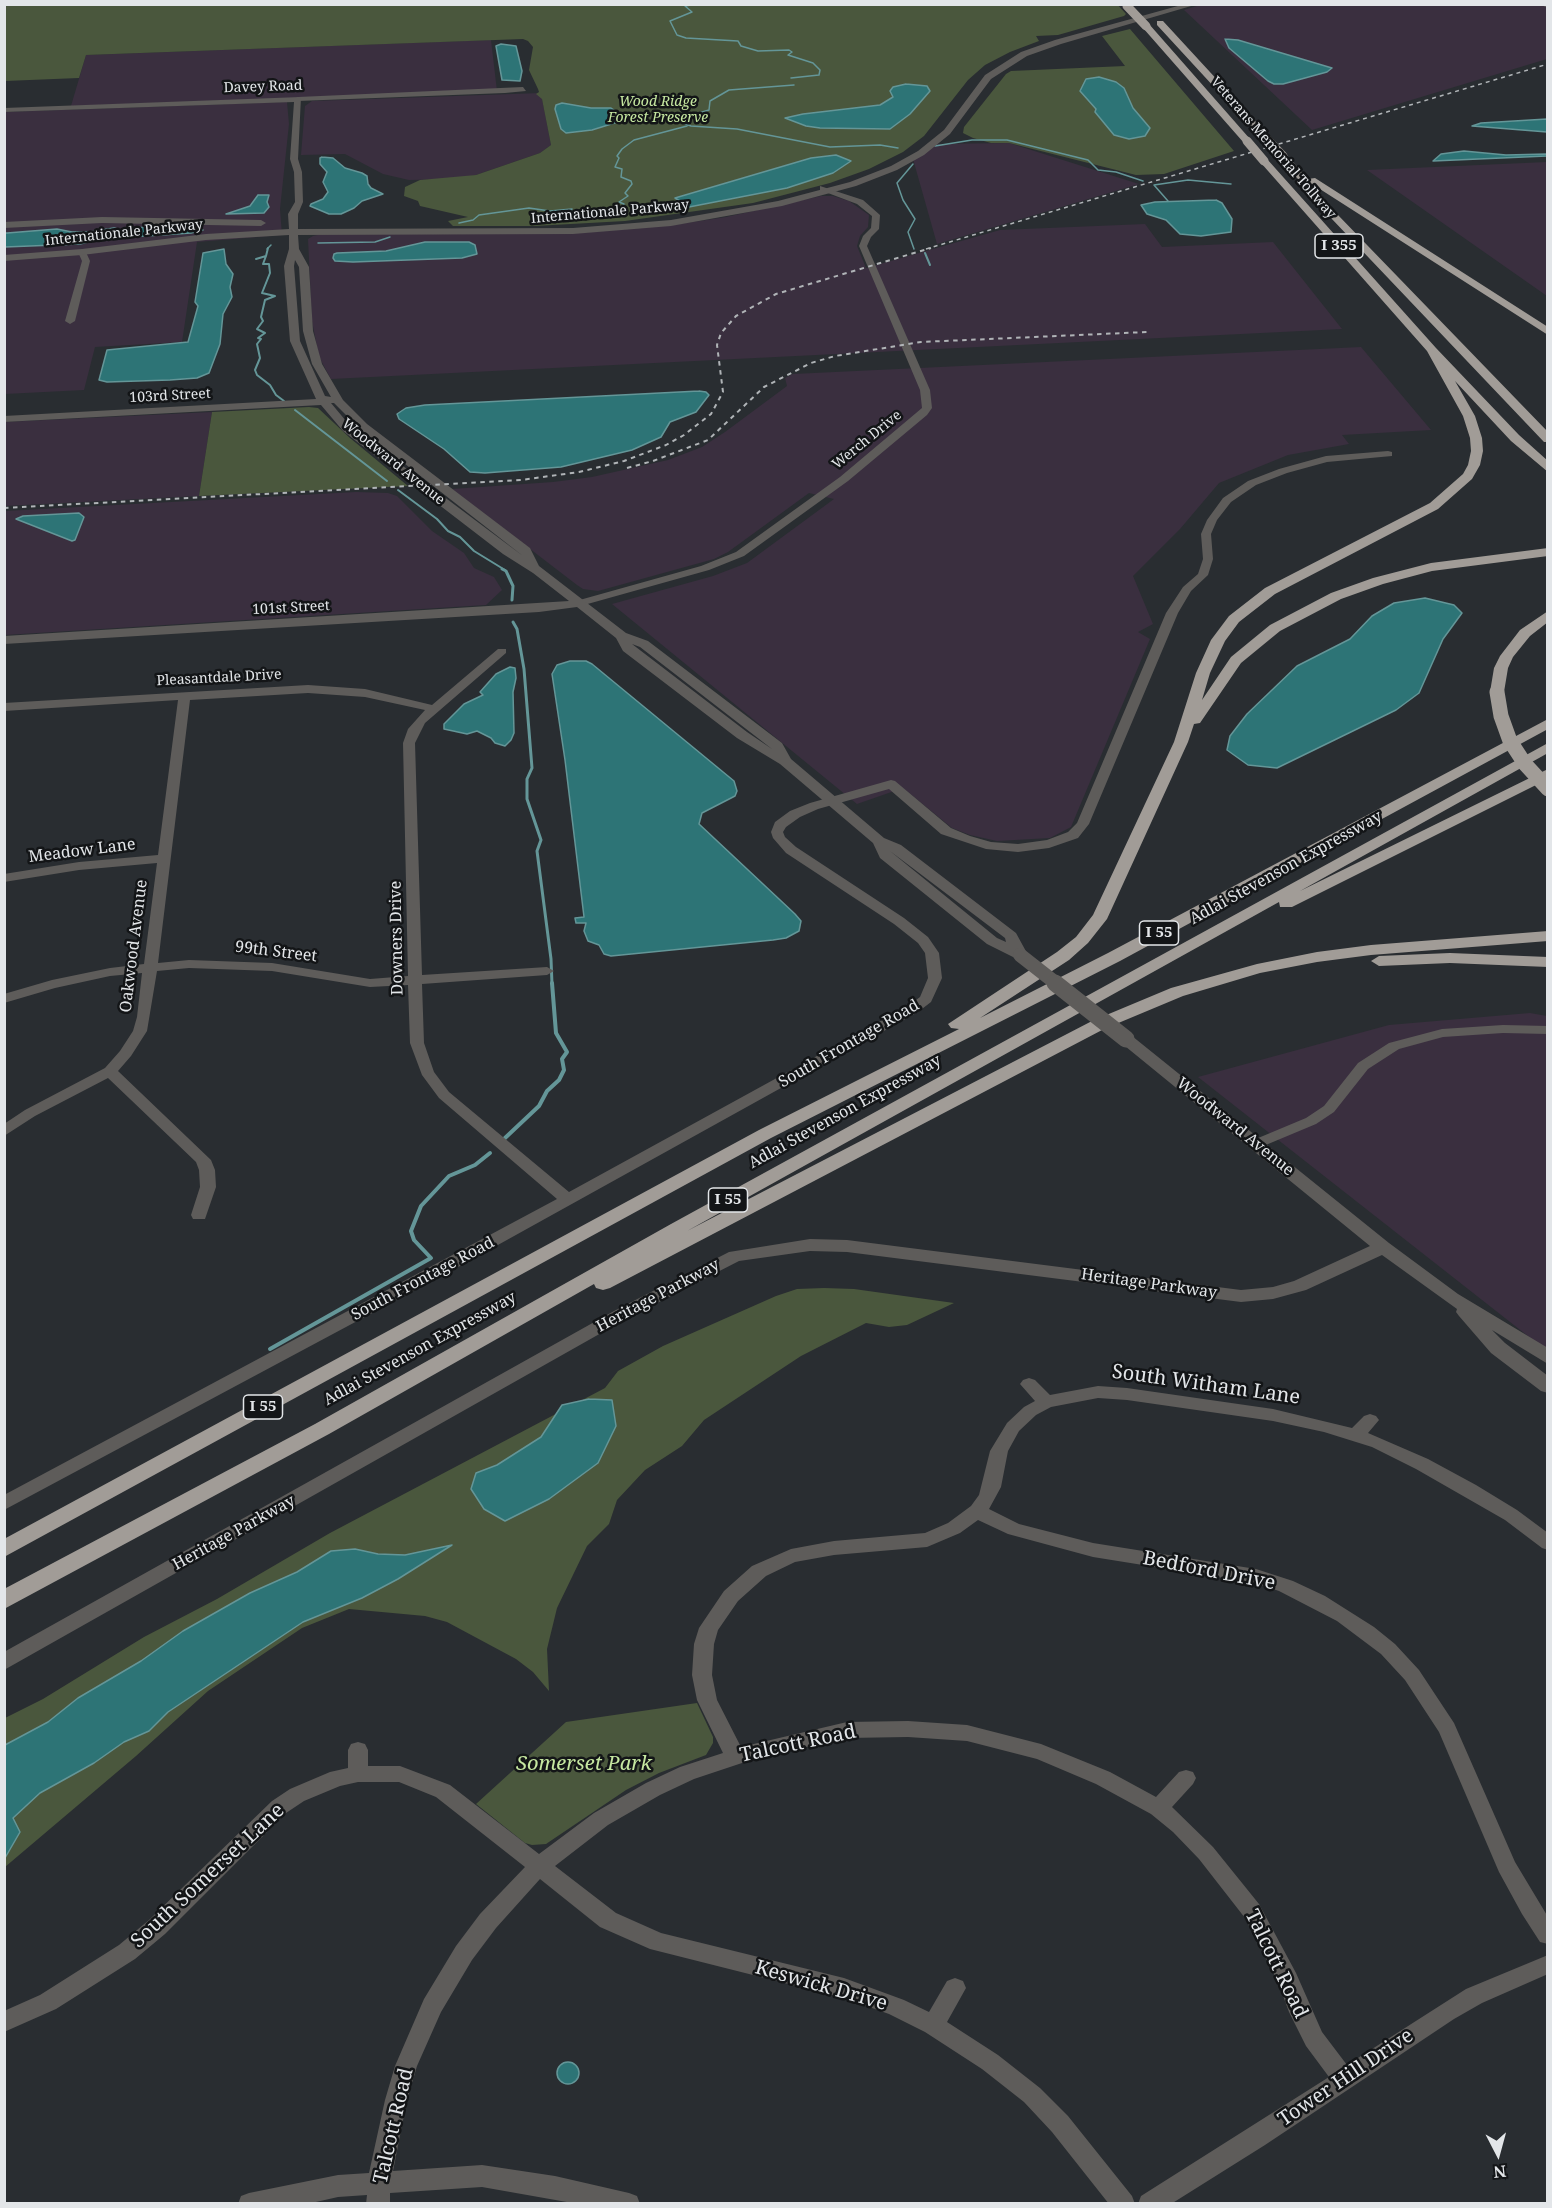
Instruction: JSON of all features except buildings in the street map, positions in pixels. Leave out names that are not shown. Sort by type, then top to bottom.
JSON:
[{"type":"highway","name":"Veterans Memorial Tollway","points":[[1126,5],[1432,350],[1515,438],[1548,468]]},
{"type":"highway","name":"Veterans Memorial Tollway","points":[[1148,11],[1295,169],[1334,216],[1548,440]]},
{"type":"highway","points":[[1295,169],[1548,332]]},
{"type":"highway","points":[[1473,282],[1548,326]]},
{"type":"highway","points":[[765,1134],[989,1006],[1063,956],[1082,940],[1101,916],[1181,742],[1203,673],[1218,640],[1240,613],[1270,591],[1434,506],[1468,476],[1478,451],[1476,438],[1469,416],[1432,350]]},
{"type":"highway","points":[[1181,742],[1219,682],[1236,660],[1275,628],[1336,596],[1378,581],[1431,567],[1548,552]]},
{"type":"highway","points":[[1548,615],[1525,633],[1507,656],[1501,668],[1497,692],[1501,716],[1510,741],[1533,775],[1548,789]]},
{"type":"highway","name":"Adlai Stevenson Expressway","points":[[4,1549],[765,1134],[1114,957],[1548,723]]},
{"type":"highway","name":"Adlai Stevenson Expressway","points":[[4,1600],[322,1429],[678,1228],[1548,747]]},
{"type":"highway","points":[[1136,975],[1347,876],[1548,773]]},
{"type":"highway","points":[[322,1429],[1098,1025],[1177,992],[1257,969],[1371,950],[1548,936]]},
{"type":"highway","points":[[1098,1025],[1224,986],[1324,966],[1440,958],[1548,962]]},
{"type":"street","points":[[974,79],[996,62],[1033,45],[1175,4]]},
{"type":"street","name":"Internationale Parkway","points":[[4,225],[102,220],[510,229],[578,227],[700,214],[754,205],[878,175],[916,156],[941,138],[983,82],[1008,63],[1036,49],[1195,4]]},
{"type":"street","points":[[1543,4],[1548,6]]},
{"type":"street","name":"Davey Road","points":[[4,110],[523,89]]},
{"type":"street","points":[[292,223],[288,200],[289,174],[294,159],[298,99]]},
{"type":"street","name":"Internationale Parkway","points":[[827,189],[905,153],[936,128]]},
{"type":"street","points":[[905,153],[916,156]]},
{"type":"street","points":[[292,223],[299,202],[298,172],[294,159]]},
{"type":"street","name":"Werch Drive","points":[[580,603],[705,568],[740,554],[844,479],[924,413],[927,408],[925,390],[863,246],[867,236],[875,229],[876,215],[860,202],[827,189]]},
{"type":"street","name":"Internationale Parkway","points":[[4,258],[82,252],[206,237],[292,223]]},
{"type":"street","name":"Woodward Avenue","points":[[292,223],[294,249],[289,266],[295,341],[323,401],[347,429],[622,636],[644,644],[777,746],[785,761],[879,841],[885,855],[992,941],[1020,955],[1383,1247],[1452,1298],[1527,1342],[1548,1358]]},
{"type":"street","name":"Woodward Avenue","points":[[294,249],[304,267],[308,331],[317,364],[337,399],[363,426],[526,551],[537,570]]},
{"type":"street","points":[[70,321],[86,261],[82,252]]},
{"type":"street","name":"103rd Street","points":[[4,419],[287,405],[337,399]]},
{"type":"street","name":"South Frontage Road","points":[[4,1503],[898,1020],[926,999],[933,987],[935,965],[932,953],[923,940],[899,921],[791,850],[779,838],[777,832],[786,820],[814,806],[891,784],[946,831],[965,839],[992,846],[1018,848],[1049,843],[1072,835],[1083,824],[1172,613],[1187,589],[1203,575],[1208,558],[1206,534],[1212,520],[1227,500],[1252,483],[1283,471],[1326,459],[1388,454]]},
{"type":"street","name":"101st Street","points":[[4,640],[539,608],[580,603]]},
{"type":"street","name":"Downers Drive","points":[[502,651],[434,709],[414,729],[409,743],[417,1043],[420,1055],[434,1083],[460,1111],[567,1200]]},
{"type":"street","name":"Pleasantdale Drive","points":[[4,707],[325,689],[365,693],[434,709]]},
{"type":"street","name":"Oakwood Avenue","points":[[4,1131],[30,1113],[110,1071],[126,1053],[140,1031],[144,1017],[184,696]]},
{"type":"street","name":"Meadow Lane","points":[[4,878],[79,866],[163,858]]},
{"type":"street","name":"99th Street","points":[[4,999],[73,979],[189,964],[231,964],[282,969],[350,981],[414,981],[546,971]]},
{"type":"street","points":[[1256,1144],[1311,1121],[1329,1109],[1363,1066],[1380,1052],[1394,1046],[1442,1033],[1503,1029],[1548,1030]]},
{"type":"street","points":[[110,1071],[203,1160],[207,1170],[208,1187],[199,1215]]},
{"type":"street","name":"Heritage Parkway","points":[[4,1662],[620,1315],[735,1256],[810,1245],[848,1246],[1241,1296],[1273,1293],[1300,1286],[1383,1247]]},
{"type":"street","name":"Woodward Avenue","points":[[1452,1298],[1498,1348],[1548,1386]]},
{"type":"street","points":[[1029,1384],[1046,1402]]},
{"type":"street","name":"South Witham Lane","points":[[735,1756],[707,1700],[702,1675],[704,1644],[709,1628],[731,1596],[759,1571],[791,1556],[834,1548],[927,1540],[954,1528],[977,1512],[992,1487],[1004,1440],[1030,1411],[1046,1402],[1098,1392],[1127,1394],[1273,1415],[1355,1436],[1378,1443],[1470,1490],[1511,1515],[1548,1543]]},
{"type":"street","points":[[1355,1436],[1370,1420]]},
{"type":"street","name":"Bedford Drive","points":[[977,1512],[1014,1528],[1093,1550],[1256,1576],[1286,1586],[1317,1601],[1367,1632],[1388,1649],[1412,1675],[1443,1721],[1506,1866],[1529,1908],[1548,1935]]},
{"type":"street","name":"Talcott Road","points":[[379,2193],[396,2100],[406,2066],[432,2006],[458,1962],[482,1929],[538,1867],[601,1819],[653,1788],[735,1756],[847,1730],[908,1729],[968,1733],[1041,1752],[1103,1778],[1158,1808],[1180,1826],[1206,1853],[1252,1911],[1288,1980],[1300,2012],[1314,2039],[1344,2079]]},
{"type":"street","points":[[358,1750],[358,1774]]},
{"type":"street","name":"South Somerset Lane","points":[[4,2022],[57,1997],[127,1952],[157,1927],[279,1807],[314,1786],[337,1778],[358,1774],[400,1774],[442,1791],[538,1867]]},
{"type":"street","points":[[1158,1808],[1186,1778]]},
{"type":"street","name":"Keswick Drive","points":[[538,1867],[608,1920],[658,1942],[844,1988],[896,2007],[933,2025],[990,2062],[1032,2095],[1060,2124],[1124,2204]]},
{"type":"street","name":"Tower Hill Drive","points":[[1149,2204],[1257,2138],[1474,1996],[1548,1964]]},
{"type":"street","points":[[933,2025],[955,1988]]},
{"type":"street","points":[[249,2204],[338,2186],[379,2193],[482,2176],[555,2187],[629,2204]]},
{"type":"shaded area","points":[[1203,4],[1547,5],[1547,59],[1312,130],[1184,10]]},
{"type":"shaded area","points":[[491,40],[497,91],[71,106],[86,55]]},
{"type":"shaded area","points":[[541,93],[551,145],[540,153],[476,175],[453,179],[409,180],[383,174],[345,154],[301,155],[305,106],[312,101]]},
{"type":"shaded area","points":[[287,102],[289,124],[280,209],[282,235],[197,242],[182,342],[95,347],[84,390],[5,394],[5,112]]},
{"type":"shaded area","points":[[1009,143],[1139,184],[937,244],[913,159],[938,144]]},
{"type":"shaded area","points":[[1547,162],[1547,296],[1367,170]]},
{"type":"shaded area","points":[[821,196],[833,196],[849,201],[869,215],[868,227],[860,236],[857,246],[866,268],[1000,230],[1145,224],[1162,247],[1273,242],[1342,329],[331,379],[319,357],[312,321],[308,239],[313,236],[322,234],[578,233],[673,225],[726,217]]},
{"type":"shaded area","points":[[1361,347],[1431,430],[1342,435],[1349,444],[1288,455],[1219,483],[1180,529],[1133,576],[1153,624],[1138,632],[1150,639],[1071,827],[1050,838],[997,841],[970,835],[952,828],[903,788],[857,804],[612,604],[713,576],[747,563],[834,499],[809,493],[728,552],[714,559],[598,591],[583,589],[577,585],[452,489],[592,477],[668,460],[702,447],[725,432],[787,386],[785,378],[793,374]]},
{"type":"shaded area","points":[[212,412],[199,496],[5,506],[4,422]]},
{"type":"shaded area","points":[[356,492],[388,493],[397,496],[432,531],[464,553],[474,568],[494,577],[502,590],[486,605],[5,635],[5,511]]},
{"type":"shaded area","points":[[1530,1013],[1547,1016],[1547,1351],[1198,1077],[1389,1025]]},
{"type":"green space","name":"Wood Ridge Forest Preserve","points":[[1117,4],[1126,14],[1124,16],[1058,35],[1036,36],[1039,41],[985,65],[968,80],[924,136],[903,152],[869,169],[830,183],[753,203],[625,221],[535,226],[453,226],[448,221],[468,217],[420,206],[418,201],[404,196],[405,187],[420,180],[476,175],[540,153],[551,145],[542,99],[536,94],[539,92],[529,70],[533,47],[523,39],[86,55],[79,78],[5,81],[4,5]]},
{"type":"green space","points":[[1130,29],[1234,151],[1164,174],[1136,175],[1009,143],[991,143],[963,133],[964,127],[1006,74],[1011,71],[1125,66],[1102,36]]},
{"type":"green space","points":[[318,408],[408,486],[199,496],[212,412]]},
{"type":"green space","points":[[797,1289],[854,1289],[954,1303],[907,1325],[889,1327],[866,1323],[801,1356],[704,1420],[682,1446],[645,1470],[617,1500],[609,1524],[587,1546],[557,1608],[547,1649],[549,1691],[533,1672],[516,1659],[447,1622],[425,1616],[349,1609],[302,1628],[208,1691],[136,1756],[5,1867],[5,1718],[43,1699],[144,1637],[217,1599],[330,1533],[605,1388],[618,1371],[663,1346],[776,1296]]},
{"type":"green space","name":"Somerset Park","points":[[697,1703],[713,1737],[713,1743],[706,1755],[659,1773],[626,1790],[546,1844],[525,1843],[476,1804],[566,1722]]},
{"type":"water","points":[[1225,39],[1238,40],[1332,68],[1327,72],[1283,84],[1274,84],[1229,48]]},
{"type":"water","points":[[501,44],[516,46],[522,71],[520,81],[502,80],[496,46]]},
{"type":"water","points":[[1099,77],[1116,82],[1124,88],[1133,108],[1150,128],[1145,136],[1129,139],[1114,135],[1095,112],[1096,109],[1080,91],[1086,79]]},
{"type":"water","points":[[906,84],[927,86],[930,91],[910,114],[890,129],[820,128],[806,126],[785,118],[880,105],[893,97],[890,91],[893,87]]},
{"type":"water","points":[[562,103],[591,108],[611,108],[614,110],[613,115],[621,121],[592,130],[566,133],[561,129],[555,109],[556,105]]},
{"type":"water","points":[[1547,119],[1547,132],[1472,126],[1481,123]]},
{"type":"water","points":[[1464,151],[1506,155],[1547,154],[1547,156],[1433,161],[1441,154]]},
{"type":"water","points":[[836,155],[851,161],[833,173],[787,188],[689,207],[675,198],[811,158]]},
{"type":"water","points":[[322,157],[333,158],[345,168],[367,176],[371,188],[383,194],[362,201],[341,214],[329,214],[310,206],[323,199],[328,192],[323,182],[327,172],[320,164]]},
{"type":"water","points":[[258,195],[269,195],[267,202],[269,207],[264,213],[226,214],[250,206]]},
{"type":"water","points":[[1216,200],[1222,203],[1232,219],[1231,232],[1201,236],[1180,234],[1166,220],[1147,214],[1141,205],[1155,202]]},
{"type":"water","points":[[145,227],[191,227],[203,230],[191,233],[100,239],[80,244],[5,247],[5,233],[57,229],[89,232]]},
{"type":"water","points":[[425,242],[469,242],[475,245],[477,254],[462,258],[353,262],[335,261],[333,258],[337,253],[386,251]]},
{"type":"water","points":[[224,249],[226,264],[233,274],[230,287],[232,297],[223,314],[220,344],[209,373],[197,378],[170,380],[107,382],[99,380],[107,350],[188,342],[198,306],[195,302],[203,253]]},
{"type":"water","points":[[699,391],[709,395],[696,412],[670,422],[661,437],[632,450],[561,467],[485,473],[470,472],[444,449],[399,419],[397,414],[406,408],[425,405]]},
{"type":"water","points":[[79,513],[84,517],[75,540],[72,541],[16,519],[23,516]]},
{"type":"water","points":[[1425,598],[1454,605],[1462,613],[1443,639],[1419,693],[1396,710],[1277,768],[1248,765],[1227,750],[1230,736],[1247,714],[1297,666],[1350,639],[1372,616],[1394,603]]},
{"type":"water","points":[[570,661],[586,661],[592,664],[734,781],[737,791],[735,796],[702,813],[699,824],[795,914],[801,921],[799,931],[786,938],[773,940],[611,956],[604,954],[599,945],[588,941],[584,931],[586,923],[576,923],[575,918],[584,917],[552,674],[557,665]]},
{"type":"water","points":[[510,667],[515,668],[516,678],[513,692],[514,733],[505,746],[495,743],[491,738],[477,731],[467,734],[444,729],[444,724],[464,704],[483,695],[480,692],[496,674]]},
{"type":"water","points":[[589,1399],[612,1400],[616,1426],[598,1463],[549,1499],[505,1521],[484,1509],[471,1489],[476,1473],[497,1465],[541,1437],[562,1405]]},
{"type":"water","points":[[452,1545],[398,1579],[362,1598],[303,1622],[168,1712],[149,1731],[124,1742],[94,1763],[40,1793],[13,1818],[20,1832],[5,1858],[5,1745],[48,1722],[78,1698],[141,1661],[183,1631],[250,1593],[297,1572],[331,1551],[355,1549],[378,1554],[405,1555]]},
{"type":"water","points":[[568,2062],[578,2069],[579,2073],[572,2083],[568,2084],[558,2077],[557,2073],[564,2063]]},
{"type":"waterway","points":[[697,4],[685,6],[692,12],[670,21],[677,35],[686,38],[738,41],[741,46],[758,51],[789,50],[792,52],[788,55],[813,63],[820,70],[819,75],[791,78]]},
{"type":"waterway","points":[[794,85],[729,90],[710,101],[709,110],[675,120],[691,126],[737,129],[830,147],[880,145],[898,148]]},
{"type":"waterway","points":[[459,223],[473,220],[479,215],[529,208],[550,211],[572,209],[570,211],[588,213],[617,211],[622,208],[624,204],[619,202],[628,196],[625,193],[632,184],[631,181],[621,177],[622,169],[615,167],[619,158],[617,156],[622,149],[634,140],[687,126]]},
{"type":"waterway","points":[[935,146],[972,140],[1007,140],[1088,160],[1098,170],[1116,172],[1143,181]]},
{"type":"waterway","points":[[913,164],[897,183],[903,200],[915,219],[908,232],[914,249]]},
{"type":"waterway","points":[[1168,201],[1154,185],[1188,180],[1231,184]]},
{"type":"waterway","points":[[318,243],[375,242],[390,237]]},
{"type":"waterway","points":[[268,248],[271,245]]},
{"type":"waterway","points":[[266,256],[268,248]]},
{"type":"waterway","points":[[925,253],[930,265]]},
{"type":"waterway","points":[[256,259],[266,256]]},
{"type":"waterway","points":[[266,256],[263,264],[269,264],[270,273],[262,293],[275,296],[265,300],[261,317],[263,321],[257,329],[265,333],[258,338],[261,339],[257,344],[260,358],[255,370],[257,375],[270,385],[276,395],[284,401]]},
{"type":"waterway","points":[[295,410],[387,481]]},
{"type":"waterway","points":[[398,490],[437,519],[448,531],[460,537],[474,551],[505,570]]},
{"type":"waterway","points":[[502,569],[506,571],[513,586],[512,600]]},
{"type":"waterway","points":[[513,622],[517,629],[524,669],[532,768],[527,779],[527,799],[541,840],[537,851],[551,959],[552,984]]},
{"type":"waterway","points":[[505,1138],[539,1106],[547,1091],[559,1080],[564,1070],[562,1059],[567,1052],[556,1033],[552,983]]},
{"type":"waterway","points":[[270,1349],[431,1258],[414,1240],[411,1231],[421,1206],[449,1176],[475,1165],[490,1153]]},
{"type":"railway","points":[[926,249],[1548,64]]},
{"type":"railway","points":[[4,508],[521,480],[579,472],[624,461],[666,445],[684,435],[711,414],[723,392],[717,345],[721,333],[736,316],[776,294],[931,248]]},
{"type":"railway","points":[[627,468],[653,461],[708,440],[764,387],[811,363],[835,356],[921,342],[1147,332]]}]
